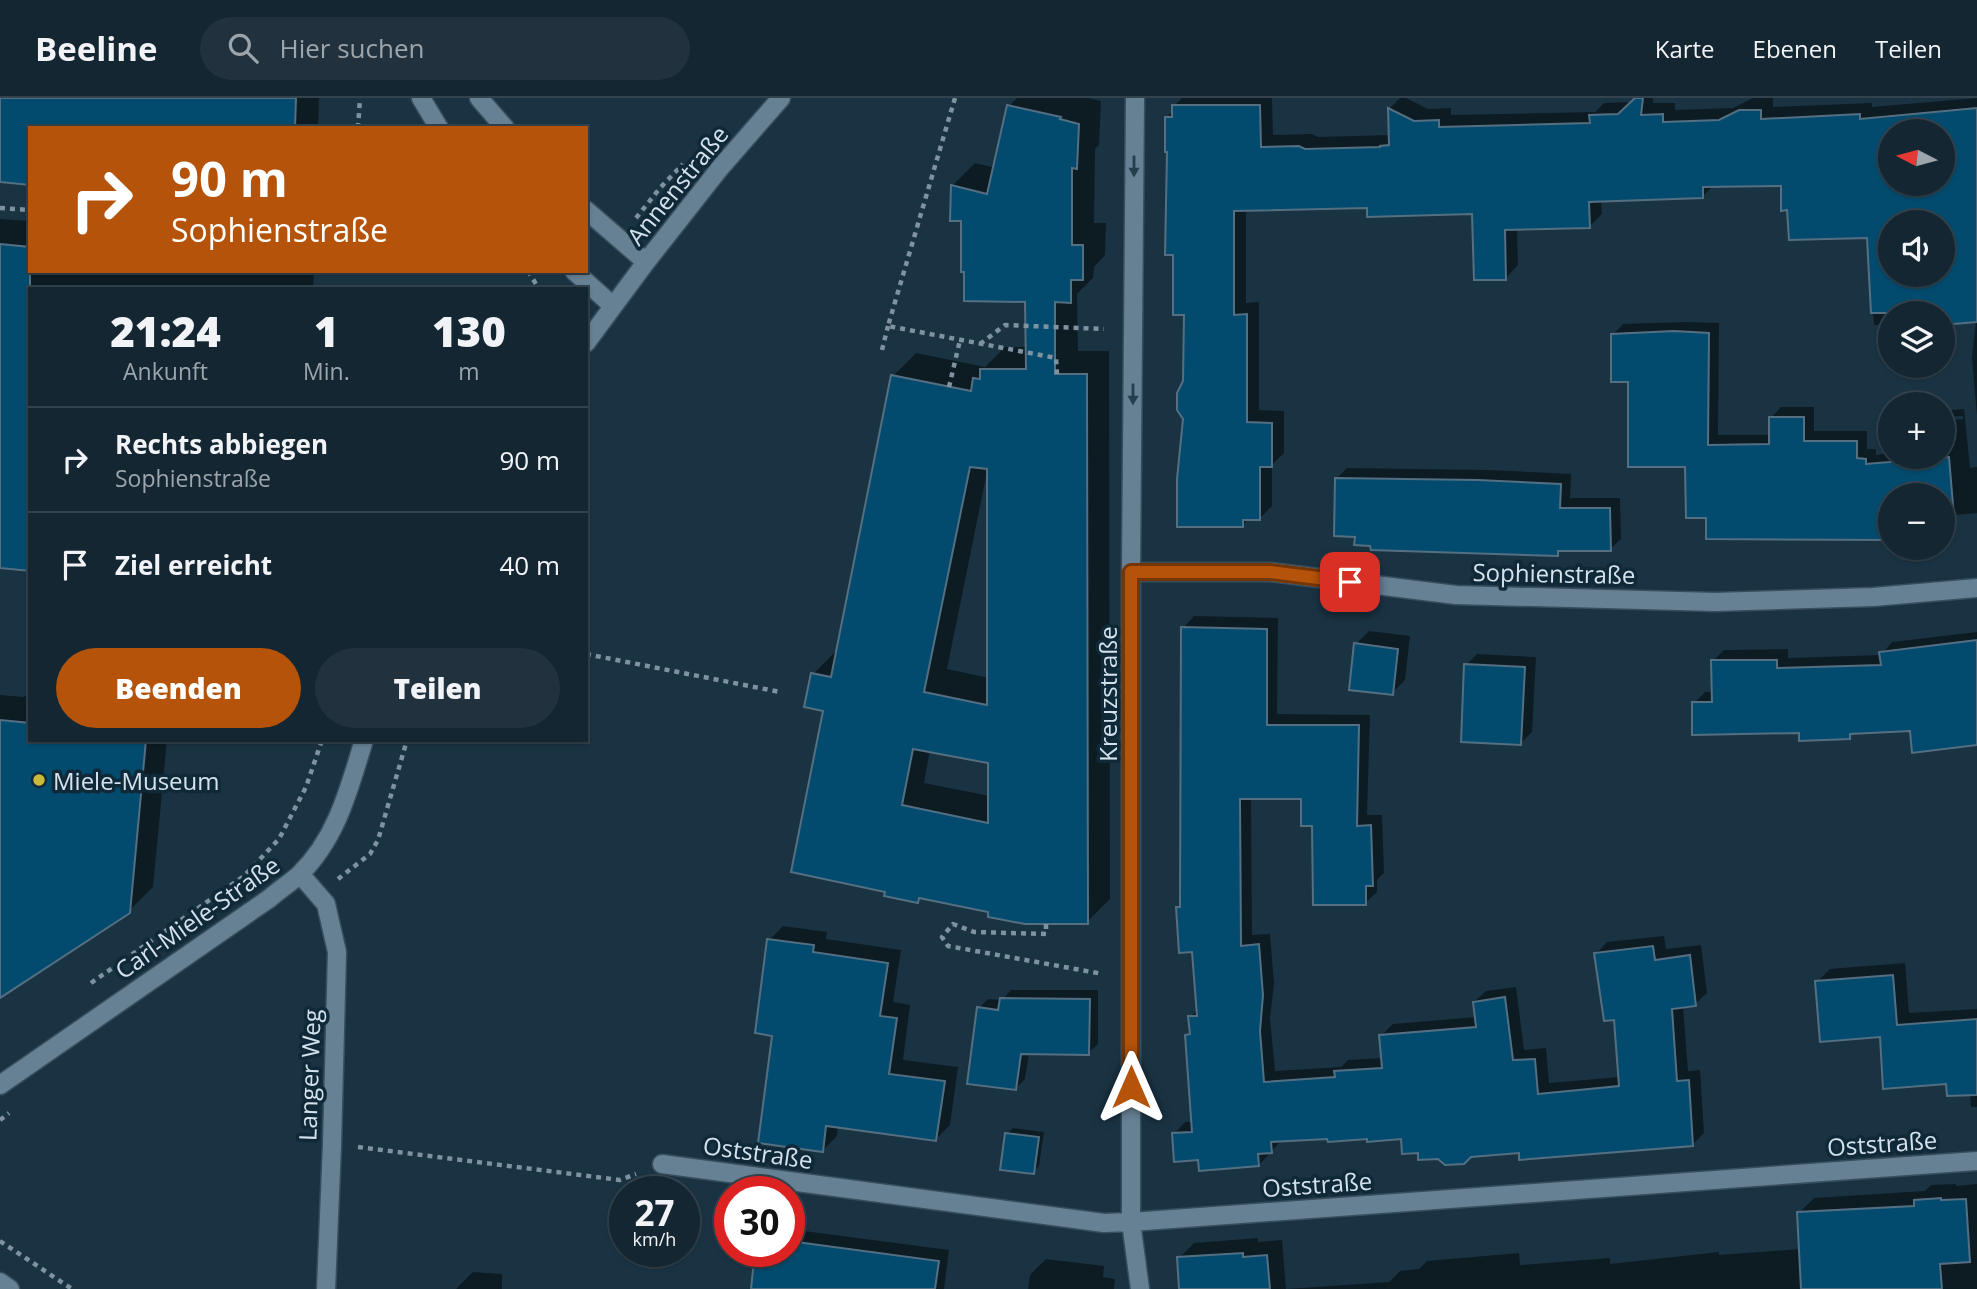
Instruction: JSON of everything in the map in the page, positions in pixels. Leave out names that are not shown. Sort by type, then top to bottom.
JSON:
[{"type":"street","points":[[421,98],[438,126]]},
{"type":"street","points":[[479,98],[503,126]]},
{"type":"street","name":"Annenstraße","points":[[613,306],[720,168],[782,98]]},
{"type":"street","name":"Kreuzstraße","points":[[1135,98],[1131,572],[1131,1222],[1140,1289]]},
{"type":"street","points":[[588,213],[646,261]]},
{"type":"street","points":[[576,273],[613,306],[588,340]]},
{"type":"street","name":"Sophienstraße","points":[[1131,572],[1270,572],[1456,595],[1715,602],[1873,597],[1977,588]]},
{"type":"street","name":"Carl-Miele-Straße","points":[[0,1085],[270,898],[300,874],[331,835],[344,806],[363,742]]},
{"type":"street","name":"Langer Weg","points":[[300,874],[326,904],[337,952],[326,1289]]},
{"type":"street","name":"Oststraße","points":[[663,1164],[1104,1223],[1977,1161]]},
{"type":"street","points":[[0,1282],[10,1289]]},
{"type":"path","points":[[358,126],[360,98]]},
{"type":"path","points":[[883,351],[955,98]]},
{"type":"path","points":[[0,208],[28,210]]},
{"type":"path","points":[[979,345],[1005,325],[1133,330]]},
{"type":"path","points":[[888,326],[1056,358],[1057,374]]},
{"type":"path","points":[[949,387],[960,340]]},
{"type":"path","points":[[588,654],[780,692]]},
{"type":"path","points":[[89,985],[244,876],[279,839],[306,787],[321,742]]},
{"type":"path","points":[[359,863],[370,854],[378,839],[406,742]]},
{"type":"path","points":[[1046,924],[1046,934],[975,932],[953,924],[942,937],[948,946],[1131,979]]},
{"type":"path","points":[[332,1145],[620,1180],[663,1164]]},
{"type":"path","points":[[0,1241],[72,1289]]},
{"type":"building","points":[[0,98],[296,98],[295,126],[28,126],[28,185],[0,182]]},
{"type":"building","points":[[1635,98],[1643,98],[1641,115],[1663,114],[1663,122],[1719,120],[1739,110],[1761,110],[1761,119],[1860,114],[1860,119],[1977,108],[1977,322],[1955,324],[1955,301],[1878,301],[1878,313],[1871,313],[1867,238],[1789,240],[1787,210],[1781,211],[1781,186],[1703,187],[1703,198],[1589,202],[1590,228],[1505,230],[1506,280],[1474,280],[1472,214],[1367,217],[1367,208],[1234,211],[1234,315],[1247,314],[1247,422],[1272,423],[1272,467],[1260,467],[1260,520],[1243,520],[1243,527],[1177,527],[1177,479],[1183,419],[1177,410],[1177,393],[1183,381],[1184,315],[1173,315],[1173,255],[1165,255],[1165,117],[1172,117],[1172,105],[1260,105],[1261,147],[1299,146],[1305,149],[1389,145],[1388,108],[1414,121],[1439,120],[1439,127],[1590,123],[1589,115],[1618,114]]},
{"type":"building","points":[[1007,105],[1061,117],[1060,119],[1079,124],[1077,169],[1072,168],[1072,245],[1083,245],[1083,280],[1071,280],[1071,303],[1055,302],[1055,374],[1087,374],[1088,924],[1025,924],[988,917],[988,912],[919,898],[918,903],[884,896],[885,892],[791,872],[823,711],[804,707],[811,673],[831,677],[891,375],[971,391],[973,378],[980,379],[980,369],[1026,369],[1025,302],[964,301],[961,221],[950,221],[951,185],[987,194]],"holes":[[[970,467],[987,469],[987,705],[924,692]],[[913,749],[988,763],[988,823],[902,805]]]},
{"type":"building","points":[[0,244],[28,247],[30,287],[28,571],[0,568]]},
{"type":"building","points":[[1674,331],[1709,333],[1708,445],[1769,444],[1769,417],[1804,417],[1804,441],[1857,441],[1857,458],[1866,459],[1866,464],[1878,463],[1878,469],[1950,469],[1951,483],[1878,483],[1878,540],[1706,539],[1706,518],[1686,518],[1685,467],[1628,467],[1628,382],[1611,382],[1611,334]]},
{"type":"building","points":[[1335,478],[1561,484],[1560,508],[1610,508],[1611,551],[1558,551],[1558,556],[1371,550],[1370,546],[1354,545],[1355,537],[1334,536]]},
{"type":"building","points":[[1181,627],[1267,629],[1267,725],[1359,725],[1357,826],[1371,825],[1373,886],[1366,886],[1366,905],[1313,905],[1312,826],[1301,826],[1301,799],[1240,799],[1241,946],[1259,944],[1263,995],[1260,1031],[1264,1082],[1335,1077],[1334,1071],[1382,1068],[1379,1035],[1476,1027],[1473,1002],[1505,997],[1513,1060],[1535,1059],[1538,1094],[1619,1086],[1614,1020],[1604,1021],[1594,953],[1653,946],[1655,960],[1690,955],[1696,1006],[1672,1009],[1677,1081],[1689,1080],[1693,1146],[1519,1160],[1519,1153],[1471,1157],[1464,1164],[1445,1165],[1438,1159],[1418,1160],[1418,1153],[1402,1154],[1401,1139],[1328,1142],[1327,1139],[1271,1142],[1272,1153],[1258,1154],[1259,1166],[1199,1171],[1198,1160],[1174,1162],[1172,1133],[1192,1132],[1185,1035],[1190,1034],[1188,1016],[1197,1016],[1192,952],[1179,953],[1176,907],[1180,907]]},
{"type":"building","points":[[1977,640],[1977,745],[1912,753],[1910,731],[1850,734],[1850,739],[1799,741],[1799,733],[1692,735],[1692,702],[1712,702],[1711,660],[1777,660],[1777,668],[1881,665],[1879,652]]},
{"type":"building","points":[[1354,643],[1398,649],[1393,695],[1349,690]]},
{"type":"building","points":[[1464,664],[1525,667],[1521,745],[1461,742]]},
{"type":"building","points":[[0,720],[28,723],[28,742],[146,742],[130,913],[0,998]]},
{"type":"building","points":[[767,939],[814,945],[813,952],[888,963],[880,1016],[897,1018],[889,1074],[945,1081],[936,1141],[826,1126],[823,1152],[758,1143],[772,1036],[755,1033]]},
{"type":"building","points":[[1893,975],[1897,1025],[1977,1019],[1977,1095],[1947,1096],[1946,1084],[1883,1089],[1880,1037],[1820,1042],[1815,981]]},
{"type":"building","points":[[1000,998],[1090,999],[1089,1055],[1021,1054],[1016,1090],[967,1084],[977,1007],[998,1010]]},
{"type":"building","points":[[1005,1133],[1039,1137],[1034,1174],[1000,1170]]},
{"type":"building","points":[[1966,1199],[1970,1262],[1940,1264],[1942,1289],[1801,1289],[1797,1212],[1914,1206],[1914,1200]]},
{"type":"building","points":[[805,1243],[939,1261],[935,1289],[751,1289],[753,1267],[805,1267]]},
{"type":"building","points":[[1243,1253],[1243,1257],[1267,1255],[1270,1289],[1179,1289],[1177,1257]]},
{"type":"place","name":"Miele-Museum","points":[[39,780]]},
{"type":"route","points":[[1131,1087],[1131,572],[1270,572],[1350,582]]}]
